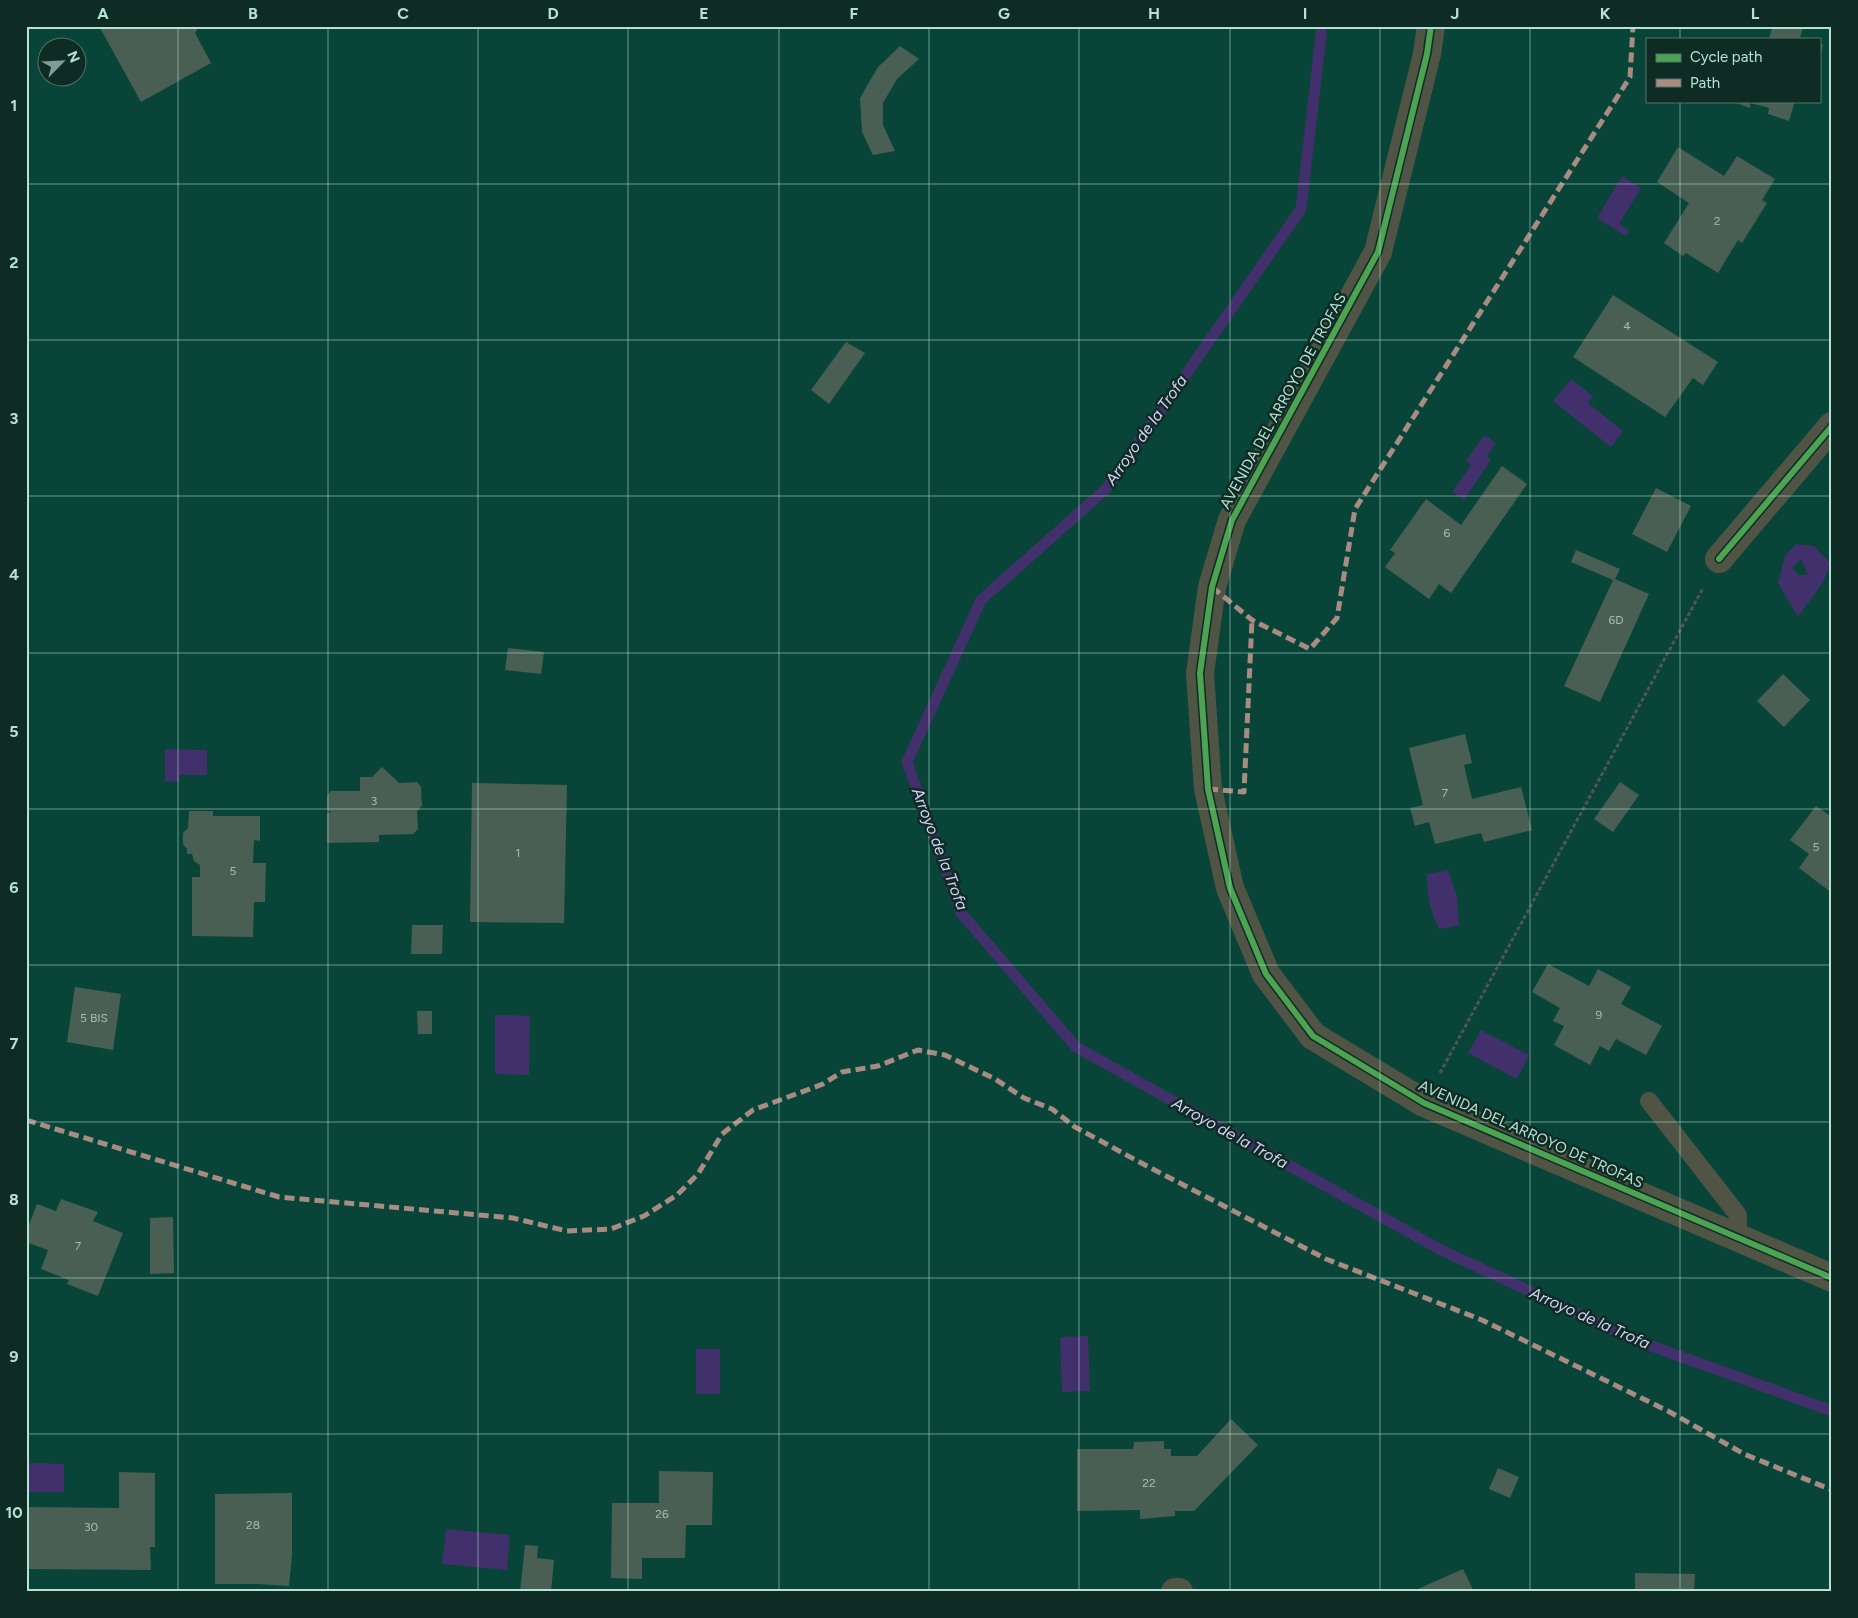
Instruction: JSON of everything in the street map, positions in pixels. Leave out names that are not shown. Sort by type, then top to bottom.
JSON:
[{"type":"street","name":"AVENIDA DEL ARROYO DE TROFAS","points":[[1431,26],[1427,54],[1378,252],[1232,520],[1212,587],[1200,673],[1208,789],[1230,888],[1266,974],[1313,1036],[1424,1102],[1832,1278]]},
{"type":"street","points":[[1719,559],[1832,426]]},
{"type":"lane","points":[[1649,1101],[1738,1215],[1738,1237]]},
{"type":"path","points":[[1424,1102],[1719,559]]},
{"type":"green space","points":[[26,26],[1832,26],[1832,1592],[26,1592]]},
{"type":"shaded area","points":[[1622,176],[1641,188],[1619,224],[1629,230],[1626,236],[1597,218]]},
{"type":"shaded area","points":[[1571,379],[1593,396],[1588,403],[1623,431],[1611,447],[1553,401]]},
{"type":"shaded area","points":[[1484,435],[1496,443],[1487,456],[1491,460],[1464,500],[1452,492],[1471,465],[1466,461]]},
{"type":"shaded area","points":[[1796,544],[1814,546],[1830,563],[1821,584],[1798,617],[1778,583],[1785,556]],"holes":[[[1801,559],[1808,575],[1799,575],[1792,568]]]},
{"type":"shaded area","points":[[165,749],[207,750],[207,775],[179,775],[179,782],[165,781]]},
{"type":"shaded area","points":[[1448,870],[1457,897],[1459,925],[1439,929],[1433,916],[1427,874]]},
{"type":"shaded area","points":[[495,1015],[530,1016],[529,1075],[495,1074]]},
{"type":"shaded area","points":[[1481,1030],[1529,1055],[1517,1079],[1468,1053]]},
{"type":"shaded area","points":[[1088,1336],[1090,1391],[1062,1392],[1060,1337]]},
{"type":"shaded area","points":[[696,1349],[720,1349],[720,1394],[696,1394]]},
{"type":"shaded area","points":[[26,1463],[64,1464],[64,1492],[26,1492]]},
{"type":"shaded area","points":[[446,1529],[510,1535],[507,1570],[442,1564]]},
{"type":"building","points":[[99,26],[199,26],[195,33],[211,63],[141,102]]},
{"type":"building","points":[[1767,26],[1804,26],[1800,37],[1802,38],[1769,38],[1772,28]]},
{"type":"building","points":[[1820,44],[1823,45],[1820,56]]},
{"type":"building","points":[[900,46],[919,59],[897,79],[883,103],[883,125],[895,151],[873,155],[862,132],[860,98],[878,67]]},
{"type":"building","points":[[1733,102],[1795,102],[1789,121],[1768,114],[1769,108],[1750,103],[1750,108]]},
{"type":"building","points":[[1678,147],[1724,176],[1737,156],[1775,179],[1762,200],[1767,203],[1742,243],[1738,240],[1718,273],[1686,253],[1683,256],[1664,243],[1689,203],[1657,182]]},
{"type":"building","points":[[1613,295],[1718,362],[1703,385],[1693,378],[1665,417],[1573,357]]},
{"type":"building","points":[[846,342],[865,353],[829,404],[811,390]]},
{"type":"building","points":[[1502,466],[1527,484],[1451,593],[1439,584],[1429,599],[1385,567],[1395,553],[1390,550],[1426,499],[1461,525]]},
{"type":"building","points":[[1656,488],[1691,506],[1667,552],[1632,534]]},
{"type":"building","points":[[1576,550],[1620,569],[1615,579],[1649,594],[1600,702],[1564,686],[1613,580],[1571,562]]},
{"type":"building","points":[[508,648],[544,652],[541,674],[505,670]]},
{"type":"building","points":[[1783,674],[1810,700],[1784,727],[1757,701]]},
{"type":"building","points":[[1465,734],[1472,763],[1464,765],[1472,799],[1521,787],[1532,830],[1484,842],[1481,833],[1435,844],[1429,822],[1415,826],[1410,808],[1423,805],[1409,748]]},
{"type":"building","points":[[382,767],[399,783],[417,782],[421,787],[422,806],[417,811],[418,829],[413,834],[379,835],[379,842],[327,843],[327,813],[331,813],[327,809],[327,796],[331,791],[360,791],[360,777],[372,777]]},
{"type":"building","points":[[1620,782],[1639,795],[1613,832],[1594,819]]},
{"type":"building","points":[[472,783],[567,785],[564,923],[470,922]]},
{"type":"building","points":[[1816,806],[1832,817],[1832,893],[1799,868],[1809,854],[1790,840]]},
{"type":"building","points":[[189,811],[213,811],[213,816],[260,816],[260,841],[254,840],[253,863],[266,863],[265,902],[254,902],[253,937],[192,936],[192,877],[200,877],[200,865],[194,861],[192,854],[187,854],[187,849],[183,844],[183,833],[188,828]]},
{"type":"building","points":[[412,925],[443,925],[442,954],[411,954]]},
{"type":"building","points":[[1548,964],[1589,986],[1598,969],[1631,987],[1621,1004],[1662,1026],[1646,1055],[1616,1039],[1609,1051],[1600,1046],[1590,1065],[1554,1045],[1564,1026],[1553,1021],[1560,1008],[1532,992]]},
{"type":"building","points":[[75,987],[121,994],[113,1050],[67,1042]]},
{"type":"building","points":[[417,1011],[432,1011],[432,1034],[418,1034]]},
{"type":"building","points":[[61,1199],[98,1212],[93,1221],[123,1233],[98,1296],[67,1284],[69,1280],[41,1269],[48,1250],[26,1242],[26,1232],[37,1204],[56,1211]]},
{"type":"building","points":[[173,1217],[174,1273],[150,1274],[150,1218]]},
{"type":"building","points":[[1231,1419],[1258,1445],[1194,1511],[1175,1511],[1175,1516],[1140,1519],[1140,1510],[1077,1511],[1077,1449],[1133,1449],[1134,1442],[1164,1441],[1164,1449],[1171,1449],[1171,1456],[1197,1456]]},
{"type":"building","points":[[1498,1468],[1519,1477],[1510,1498],[1489,1489]]},
{"type":"building","points":[[659,1471],[713,1472],[712,1525],[686,1525],[685,1558],[642,1558],[642,1579],[611,1578],[612,1503],[659,1503]]},
{"type":"building","points":[[119,1472],[155,1473],[155,1547],[150,1547],[151,1570],[26,1569],[26,1507],[119,1508]]},
{"type":"building","points":[[292,1493],[292,1555],[289,1586],[215,1584],[215,1494]]},
{"type":"building","points":[[525,1545],[538,1546],[537,1558],[554,1560],[551,1592],[520,1592]]},
{"type":"building","points":[[1463,1569],[1474,1592],[1411,1592]]},
{"type":"building","points":[[1635,1573],[1695,1574],[1694,1592],[1635,1592]]},
{"type":"waterway","name":"Arroyo de la Trofa","points":[[1322,26],[1301,209],[1106,489],[981,600],[907,762],[961,913],[1076,1047],[1441,1250],[1635,1340],[1832,1411]]},
{"type":"marked path","points":[[1212,587],[1252,620],[1310,649],[1337,618],[1355,509],[1630,77],[1633,26]]},
{"type":"marked path","points":[[1208,789],[1244,792],[1252,620]]},
{"type":"marked path","points":[[26,1120],[279,1197],[513,1218],[567,1231],[611,1229],[644,1216],[677,1195],[698,1174],[722,1134],[753,1110],[823,1084],[842,1072],[878,1066],[918,1050],[945,1055],[995,1079],[1024,1098],[1052,1109],[1075,1127],[1326,1259],[1482,1320],[1668,1411],[1744,1454],[1832,1490]]},
{"type":"cycle path","points":[[1431,26],[1427,54],[1378,252],[1232,520],[1212,587],[1200,673],[1208,789],[1230,888],[1266,974],[1313,1036],[1424,1103],[1832,1278]]},
{"type":"cycle path","points":[[1719,559],[1832,426]]}]
